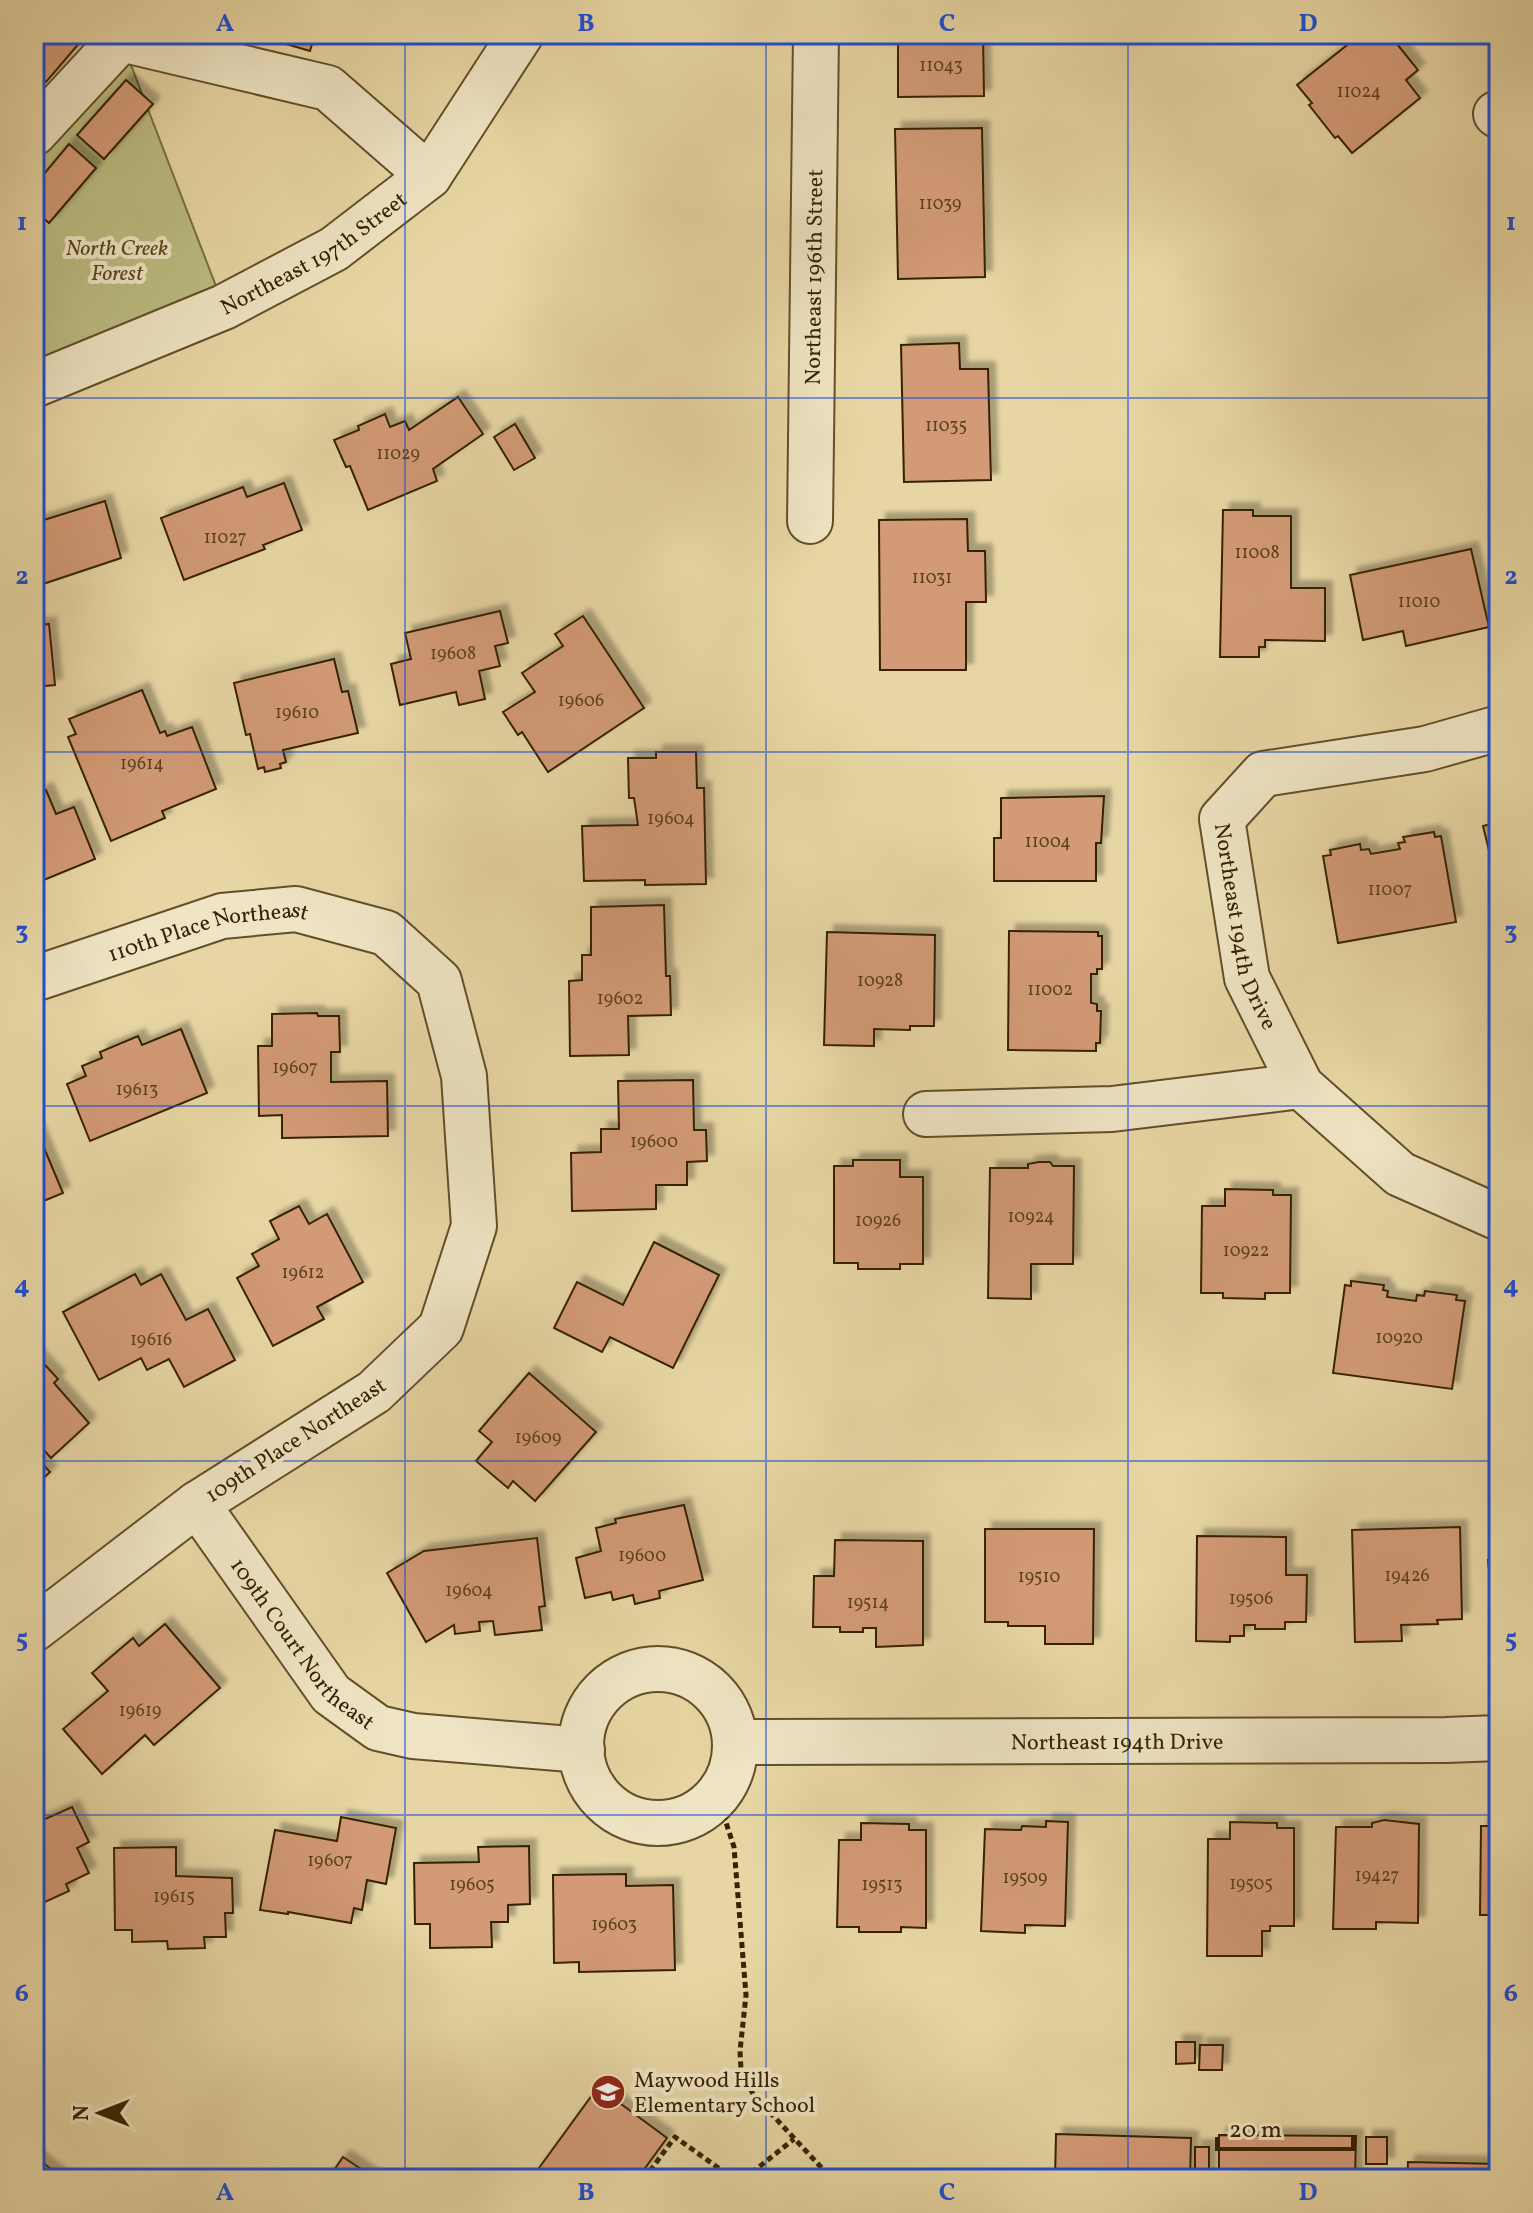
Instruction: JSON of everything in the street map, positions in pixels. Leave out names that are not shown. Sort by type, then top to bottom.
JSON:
[{"type":"street","name":"Northeast 197th Street","points":[[34,385],[224,307],[334,249],[429,176],[521,34]]},
{"type":"street","name":"Northeast 196th Street","points":[[810,521],[816,34]]},
{"type":"street","points":[[34,133],[121,39],[328,88],[429,176]]},
{"type":"street","name":"Northeast 194th Drive","points":[[1499,728],[1425,749],[1263,774],[1222,819],[1247,978],[1301,1086],[1400,1174],[1499,1218]]},
{"type":"street","name":"110th Place Northeast","points":[[34,979],[222,916],[296,909],[386,933]]},
{"type":"street","name":"109th Place Northeast","points":[[34,1629],[197,1504],[374,1392],[441,1328],[474,1226],[464,1076],[439,981],[386,933]]},
{"type":"street","points":[[926,1114],[1112,1109],[1301,1086]]},
{"type":"street","name":"109th Court Northeast","points":[[197,1504],[331,1694],[378,1728],[413,1736],[582,1750]]},
{"type":"street","points":[[655,1670],[687,1675],[706,1685],[721,1702],[731,1721],[735,1742],[733,1765],[725,1785],[712,1803],[693,1815],[673,1822],[651,1823],[630,1818],[610,1807],[595,1791],[585,1772],[582,1750],[583,1728],[605,1690],[622,1678],[655,1670]]},
{"type":"street","name":"Northeast 194th Drive","points":[[735,1742],[1499,1738]]},
{"type":"path","points":[[717,1795],[736,1862],[746,1995],[741,2070],[753,2094],[832,2179]]},
{"type":"path","points":[[644,2179],[675,2137],[734,2179]]},
{"type":"path","points":[[744,2179],[794,2139]]},
{"type":"green space","name":"North Creek Forest","points":[[121,39],[224,307],[34,385],[34,133]]},
{"type":"building","points":[[40,34],[87,34],[46,82],[34,71],[34,41]]},
{"type":"building","points":[[252,34],[315,34],[310,51]]},
{"type":"building","points":[[898,34],[983,34],[984,96],[898,97]]},
{"type":"building","points":[[1361,34],[1383,34],[1385,37],[1389,34],[1418,70],[1406,80],[1420,98],[1352,153],[1338,136],[1335,138],[1297,85]]},
{"type":"building","points":[[126,80],[153,104],[104,159],[77,135]]},
{"type":"building","points":[[982,128],[985,277],[898,279],[895,129]]},
{"type":"building","points":[[69,144],[96,168],[49,223],[34,210],[34,186]]},
{"type":"building","points":[[959,343],[960,369],[988,369],[991,480],[904,482],[901,345]]},
{"type":"building","points":[[458,397],[483,434],[433,469],[437,481],[368,510],[350,466],[346,467],[334,440],[359,430],[358,426],[385,414],[390,427],[405,421],[409,430]]},
{"type":"building","points":[[515,424],[535,458],[514,470],[494,437]]},
{"type":"building","points":[[284,483],[302,530],[263,545],[265,549],[184,580],[161,518],[243,487],[247,497]]},
{"type":"building","points":[[105,501],[121,558],[34,587],[34,523]]},
{"type":"building","points":[[1223,510],[1253,510],[1253,516],[1291,516],[1291,588],[1325,588],[1325,641],[1265,640],[1265,647],[1259,647],[1259,657],[1220,657]]},
{"type":"building","points":[[967,519],[968,551],[985,551],[986,602],[966,602],[966,670],[880,670],[879,520]]},
{"type":"building","points":[[1471,549],[1489,627],[1406,646],[1403,631],[1363,640],[1350,575]]},
{"type":"building","points":[[500,611],[508,643],[495,646],[500,666],[479,671],[485,699],[459,705],[456,692],[400,705],[391,664],[411,659],[405,633]]},
{"type":"building","points":[[583,616],[644,708],[548,772],[522,732],[518,735],[503,712],[535,692],[522,673],[563,646],[555,634]]},
{"type":"building","points":[[49,624],[55,685],[34,687],[34,626]]},
{"type":"building","points":[[334,659],[342,692],[348,691],[358,733],[283,750],[286,762],[280,764],[281,768],[265,772],[264,767],[258,769],[250,734],[246,735],[234,683]]},
{"type":"building","points":[[142,690],[160,733],[165,731],[167,736],[192,727],[216,789],[162,811],[165,818],[111,841],[68,737],[76,734],[69,719]]},
{"type":"building","points":[[656,752],[696,752],[697,788],[704,788],[706,884],[645,885],[645,880],[584,881],[582,826],[638,825],[634,798],[629,798],[628,758],[656,758]]},
{"type":"building","points":[[46,790],[56,814],[74,807],[95,859],[34,884],[34,795]]},
{"type":"building","points":[[1104,796],[1101,843],[1096,843],[1096,881],[994,881],[994,838],[1001,838],[1001,798]]},
{"type":"building","points":[[1499,822],[1499,892],[1483,826]]},
{"type":"building","points":[[1434,832],[1435,837],[1441,836],[1456,922],[1338,943],[1323,856],[1331,855],[1330,850],[1360,844],[1361,850],[1369,849],[1371,854],[1400,849],[1398,843],[1405,842],[1403,837]]},
{"type":"building","points":[[664,905],[666,976],[670,976],[671,1015],[628,1016],[629,1055],[570,1056],[569,981],[582,980],[582,955],[591,955],[591,907]]},
{"type":"building","points":[[1009,931],[1098,932],[1098,936],[1102,936],[1102,969],[1097,969],[1097,974],[1091,974],[1091,1003],[1097,1004],[1097,1011],[1101,1011],[1100,1043],[1096,1043],[1096,1051],[1008,1050]]},
{"type":"building","points":[[827,932],[935,935],[934,1026],[910,1026],[910,1030],[874,1029],[874,1046],[824,1045]]},
{"type":"building","points":[[317,1013],[318,1016],[339,1016],[340,1052],[331,1052],[331,1082],[387,1081],[388,1136],[282,1138],[282,1115],[259,1116],[258,1046],[272,1046],[272,1014]]},
{"type":"building","points":[[181,1029],[207,1093],[90,1141],[67,1084],[86,1076],[82,1066],[102,1058],[100,1052],[138,1036],[142,1045]]},
{"type":"building","points":[[693,1080],[694,1130],[706,1130],[707,1161],[687,1162],[687,1185],[656,1185],[656,1209],[572,1211],[571,1153],[601,1152],[601,1129],[619,1129],[618,1081]]},
{"type":"building","points":[[34,1124],[63,1193],[34,1205]]},
{"type":"building","points":[[853,1160],[900,1160],[900,1177],[923,1177],[923,1264],[900,1264],[900,1269],[858,1269],[858,1263],[834,1263],[834,1166],[853,1166]]},
{"type":"building","points":[[1039,1162],[1074,1166],[1073,1264],[1031,1264],[1031,1299],[988,1298],[990,1168],[1028,1168],[1028,1164]]},
{"type":"building","points":[[1225,1189],[1273,1190],[1273,1195],[1291,1195],[1290,1293],[1265,1293],[1265,1299],[1223,1298],[1223,1293],[1201,1293],[1202,1206],[1225,1206]]},
{"type":"building","points":[[299,1206],[309,1224],[327,1214],[363,1282],[317,1307],[324,1319],[273,1346],[237,1278],[259,1266],[252,1254],[279,1239],[270,1221]]},
{"type":"building","points":[[654,1242],[719,1275],[673,1368],[610,1337],[602,1352],[554,1328],[577,1282],[623,1305]]},
{"type":"building","points":[[135,1274],[141,1285],[161,1274],[186,1320],[208,1309],[235,1360],[184,1387],[169,1359],[147,1370],[141,1358],[99,1380],[63,1312]]},
{"type":"building","points":[[1351,1281],[1384,1285],[1383,1290],[1388,1291],[1387,1297],[1416,1301],[1417,1295],[1424,1296],[1425,1291],[1457,1295],[1456,1300],[1465,1301],[1452,1389],[1333,1373],[1345,1285],[1351,1286]]},
{"type":"building","points":[[34,1353],[58,1379],[54,1383],[89,1423],[51,1458],[43,1449],[35,1456],[50,1472],[34,1487]]},
{"type":"building","points":[[529,1373],[596,1432],[535,1501],[513,1481],[508,1488],[476,1461],[492,1442],[479,1431]]},
{"type":"building","points":[[684,1505],[703,1580],[659,1591],[660,1598],[635,1604],[633,1595],[613,1600],[611,1592],[585,1598],[576,1558],[601,1551],[596,1528],[616,1523],[615,1519]]},
{"type":"building","points":[[1460,1527],[1462,1619],[1437,1620],[1438,1624],[1401,1625],[1402,1641],[1355,1642],[1352,1530]]},
{"type":"building","points":[[985,1529],[1094,1529],[1093,1644],[1045,1644],[1045,1626],[1008,1626],[1008,1622],[985,1622]]},
{"type":"building","points":[[1197,1536],[1286,1537],[1286,1575],[1307,1575],[1306,1622],[1285,1622],[1285,1629],[1255,1629],[1255,1625],[1244,1625],[1244,1636],[1230,1636],[1230,1642],[1196,1641]]},
{"type":"building","points":[[537,1538],[545,1606],[539,1607],[542,1630],[495,1635],[493,1621],[479,1622],[480,1631],[455,1634],[454,1625],[426,1642],[387,1573],[424,1551]]},
{"type":"building","points":[[835,1540],[923,1541],[923,1645],[876,1647],[876,1628],[863,1628],[863,1632],[840,1632],[840,1627],[813,1627],[814,1576],[834,1576]]},
{"type":"building","points":[[1499,1559],[1499,1641],[1496,1641],[1488,1560]]},
{"type":"building","points":[[165,1624],[220,1688],[154,1745],[145,1735],[102,1774],[63,1729],[108,1691],[92,1673],[133,1638],[139,1646]]},
{"type":"building","points":[[72,1807],[89,1842],[77,1848],[89,1873],[66,1884],[69,1891],[34,1907],[34,1824]]},
{"type":"building","points":[[341,1817],[396,1828],[386,1884],[367,1880],[362,1910],[354,1908],[351,1923],[260,1910],[275,1830],[337,1841]]},
{"type":"building","points":[[1384,1820],[1419,1824],[1418,1923],[1376,1922],[1376,1929],[1333,1929],[1336,1827],[1372,1827],[1372,1823]]},
{"type":"building","points":[[1046,1821],[1068,1822],[1065,1926],[1025,1925],[1025,1933],[981,1931],[985,1829],[1046,1827]]},
{"type":"building","points":[[1490,1821],[1499,1821],[1499,1915],[1480,1915],[1481,1826],[1490,1826]]},
{"type":"building","points":[[1230,1822],[1277,1823],[1277,1828],[1294,1828],[1294,1926],[1270,1926],[1270,1931],[1262,1931],[1262,1956],[1207,1956],[1208,1839],[1230,1839]]},
{"type":"building","points":[[861,1823],[909,1824],[909,1830],[926,1830],[926,1928],[901,1927],[901,1932],[859,1932],[859,1927],[837,1927],[839,1840],[861,1840]]},
{"type":"building","points":[[529,1846],[530,1904],[508,1905],[508,1922],[491,1922],[492,1947],[430,1948],[430,1924],[415,1924],[414,1863],[479,1862],[478,1847]]},
{"type":"building","points":[[176,1847],[176,1876],[232,1878],[233,1913],[225,1913],[226,1937],[204,1937],[205,1948],[168,1949],[167,1941],[132,1942],[132,1930],[115,1930],[114,1848]]},
{"type":"building","points":[[626,1874],[626,1886],[673,1885],[675,1970],[579,1972],[579,1962],[554,1963],[553,1875]]},
{"type":"building","points":[[1176,2042],[1195,2042],[1195,2063],[1176,2064]]},
{"type":"building","points":[[1200,2045],[1223,2045],[1222,2070],[1199,2070]]},
{"type":"building","points":[[598,2087],[667,2138],[637,2179],[531,2179]]},
{"type":"building","points":[[1056,2134],[1191,2138],[1190,2179],[1055,2179]]},
{"type":"building","points":[[1219,2135],[1356,2136],[1355,2179],[1219,2179]]},
{"type":"building","points":[[1366,2137],[1387,2137],[1387,2164],[1366,2164]]},
{"type":"building","points":[[1195,2147],[1209,2147],[1209,2179],[1195,2179]]},
{"type":"building","points":[[34,2156],[64,2179],[34,2179]]},
{"type":"building","points":[[343,2157],[376,2179],[328,2179]]},
{"type":"building","points":[[1408,2162],[1499,2164],[1499,2179],[1407,2179]]},
{"type":"place","name":"Maywood Hills Elementary School","points":[[608,2092]]}]
